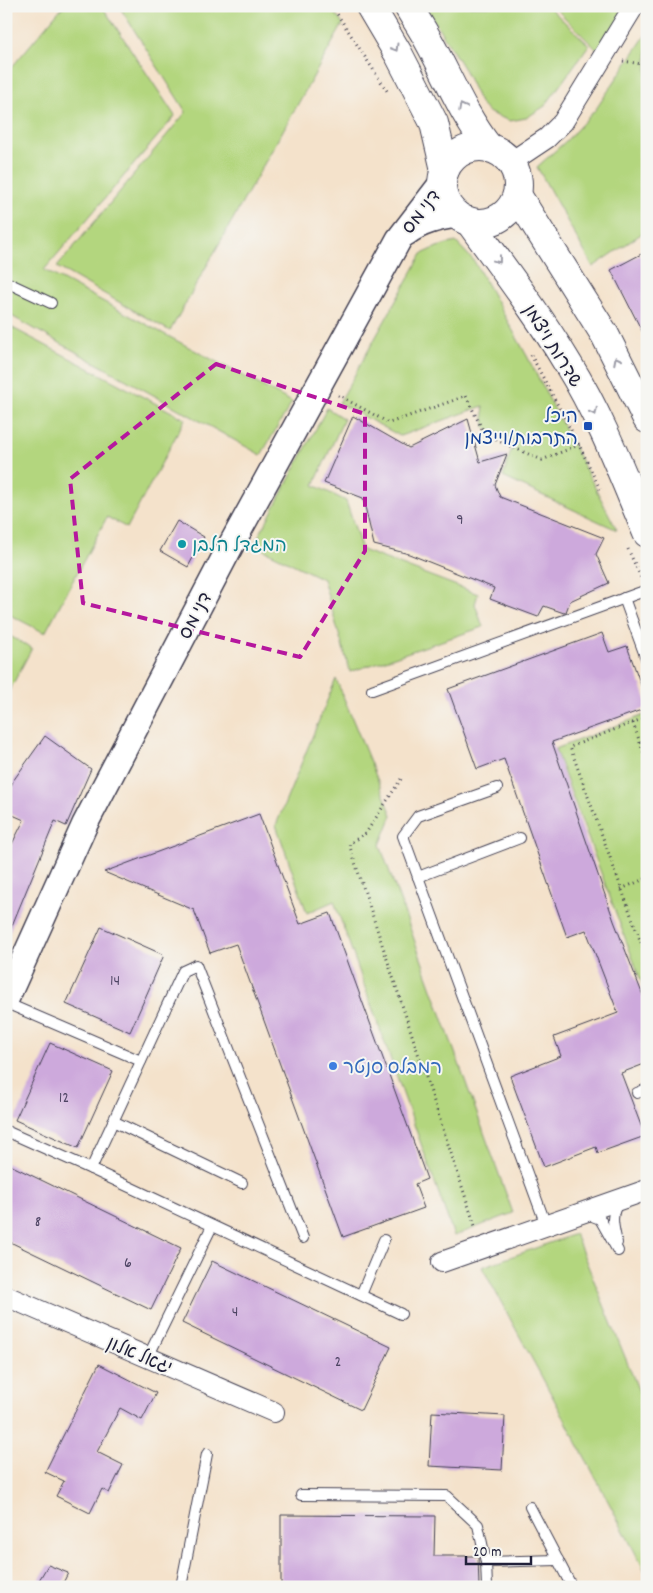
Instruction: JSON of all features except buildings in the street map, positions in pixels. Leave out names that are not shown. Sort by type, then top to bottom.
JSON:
[{"type":"main road","points":[[370,6],[400,55],[434,123],[444,176],[444,195],[448,206],[463,218],[480,223],[493,221],[504,215],[512,206],[517,195],[516,172],[476,131],[428,39],[408,6]]},
{"type":"main road","points":[[444,176],[451,161],[464,151],[478,147],[500,155]]},
{"type":"main road","points":[[517,195],[605,335],[647,419]]},
{"type":"main road","name":"שדרות ויצמן","points":[[463,218],[514,282],[569,365],[605,434],[636,539]]},
{"type":"street","points":[[500,155],[547,138],[563,122],[634,6]]},
{"type":"street","name":"דני מס","points":[[6,1001],[85,824],[231,545],[399,239],[444,176]]},
{"type":"street","name":"דני מס","points":[[399,239],[414,227],[431,219],[463,218]]},
{"type":"street","points":[[442,1262],[647,1190]]},
{"type":"street","name":"יגאל אלון","points":[[6,1296],[274,1412]]},
{"type":"lane","points":[[6,282],[51,304]]},
{"type":"lane","points":[[372,690],[647,590]]},
{"type":"lane","points":[[624,598],[647,661]]},
{"type":"lane","points":[[497,788],[418,816],[403,836],[546,1225]]},
{"type":"lane","points":[[418,877],[520,838]]},
{"type":"lane","points":[[91,1170],[183,971],[196,964],[303,1238]]},
{"type":"lane","points":[[6,1001],[141,1061]]},
{"type":"lane","points":[[113,1120],[242,1183]]},
{"type":"lane","points":[[6,1131],[400,1314]]},
{"type":"lane","points":[[581,1213],[593,1215],[600,1219],[618,1251],[612,1217],[621,1199]]},
{"type":"lane","points":[[148,1358],[212,1226]]},
{"type":"lane","points":[[361,1295],[384,1240]]},
{"type":"lane","points":[[181,1587],[208,1454]]},
{"type":"lane","points":[[301,1495],[447,1496],[478,1524],[486,1562],[487,1587]]},
{"type":"lane","points":[[530,1507],[572,1587]]},
{"type":"lane","points":[[486,1562],[558,1560]]},
{"type":"path","points":[[332,6],[392,98],[425,105]]},
{"type":"path","points":[[529,351],[580,445],[600,490]]},
{"type":"path","points":[[318,384],[389,423],[466,396],[485,435],[542,460],[605,434]]},
{"type":"path","points":[[636,539],[647,590]]},
{"type":"path","points":[[647,718],[570,747],[647,959]]},
{"type":"path","points":[[633,723],[647,762]]},
{"type":"path","points":[[401,779],[366,833],[349,844],[482,1248]]},
{"type":"path","points":[[621,889],[647,878]]},
{"type":"highlighted area","points":[[216,364],[365,414],[365,551],[300,657],[83,603],[70,479]]},
{"type":"green space","points":[[63,6],[102,6],[175,116],[44,270],[292,402],[261,455],[6,313],[6,74]]},
{"type":"green space","points":[[119,6],[329,6],[343,24],[170,331],[57,267],[186,112]]},
{"type":"green space","points":[[425,6],[548,6],[589,45],[545,106],[526,118],[510,121],[490,113],[481,105],[465,71]]},
{"type":"green space","points":[[553,6],[632,6],[603,56]]},
{"type":"green space","points":[[647,33],[647,230],[593,267],[537,167],[566,141],[596,109]]},
{"type":"green space","points":[[456,242],[474,261],[527,356],[617,530],[503,477],[514,440],[485,428],[483,406],[400,436],[339,403],[422,254],[437,247]]},
{"type":"green space","points":[[7,325],[185,419],[127,528],[107,517],[45,633],[6,613]]},
{"type":"green space","points":[[327,408],[344,419],[314,485],[346,501],[362,550],[478,594],[475,604],[483,627],[350,672],[323,579],[254,545]]},
{"type":"green space","points":[[6,634],[32,648],[6,697]]},
{"type":"green space","points":[[336,679],[392,815],[380,845],[513,1213],[454,1236],[334,901],[307,913],[276,825]]},
{"type":"green space","points":[[647,714],[647,997],[555,749]]},
{"type":"green space","points":[[575,1234],[647,1411],[647,1575],[482,1267]]},
{"type":"place","name":"היכל התרבות/וייצמן","points":[[588,426]]},
{"type":"place","name":"המגדל הלבן","points":[[182,544]]},
{"type":"place","name":"רמבלס סנטר","points":[[333,1066]]}]
